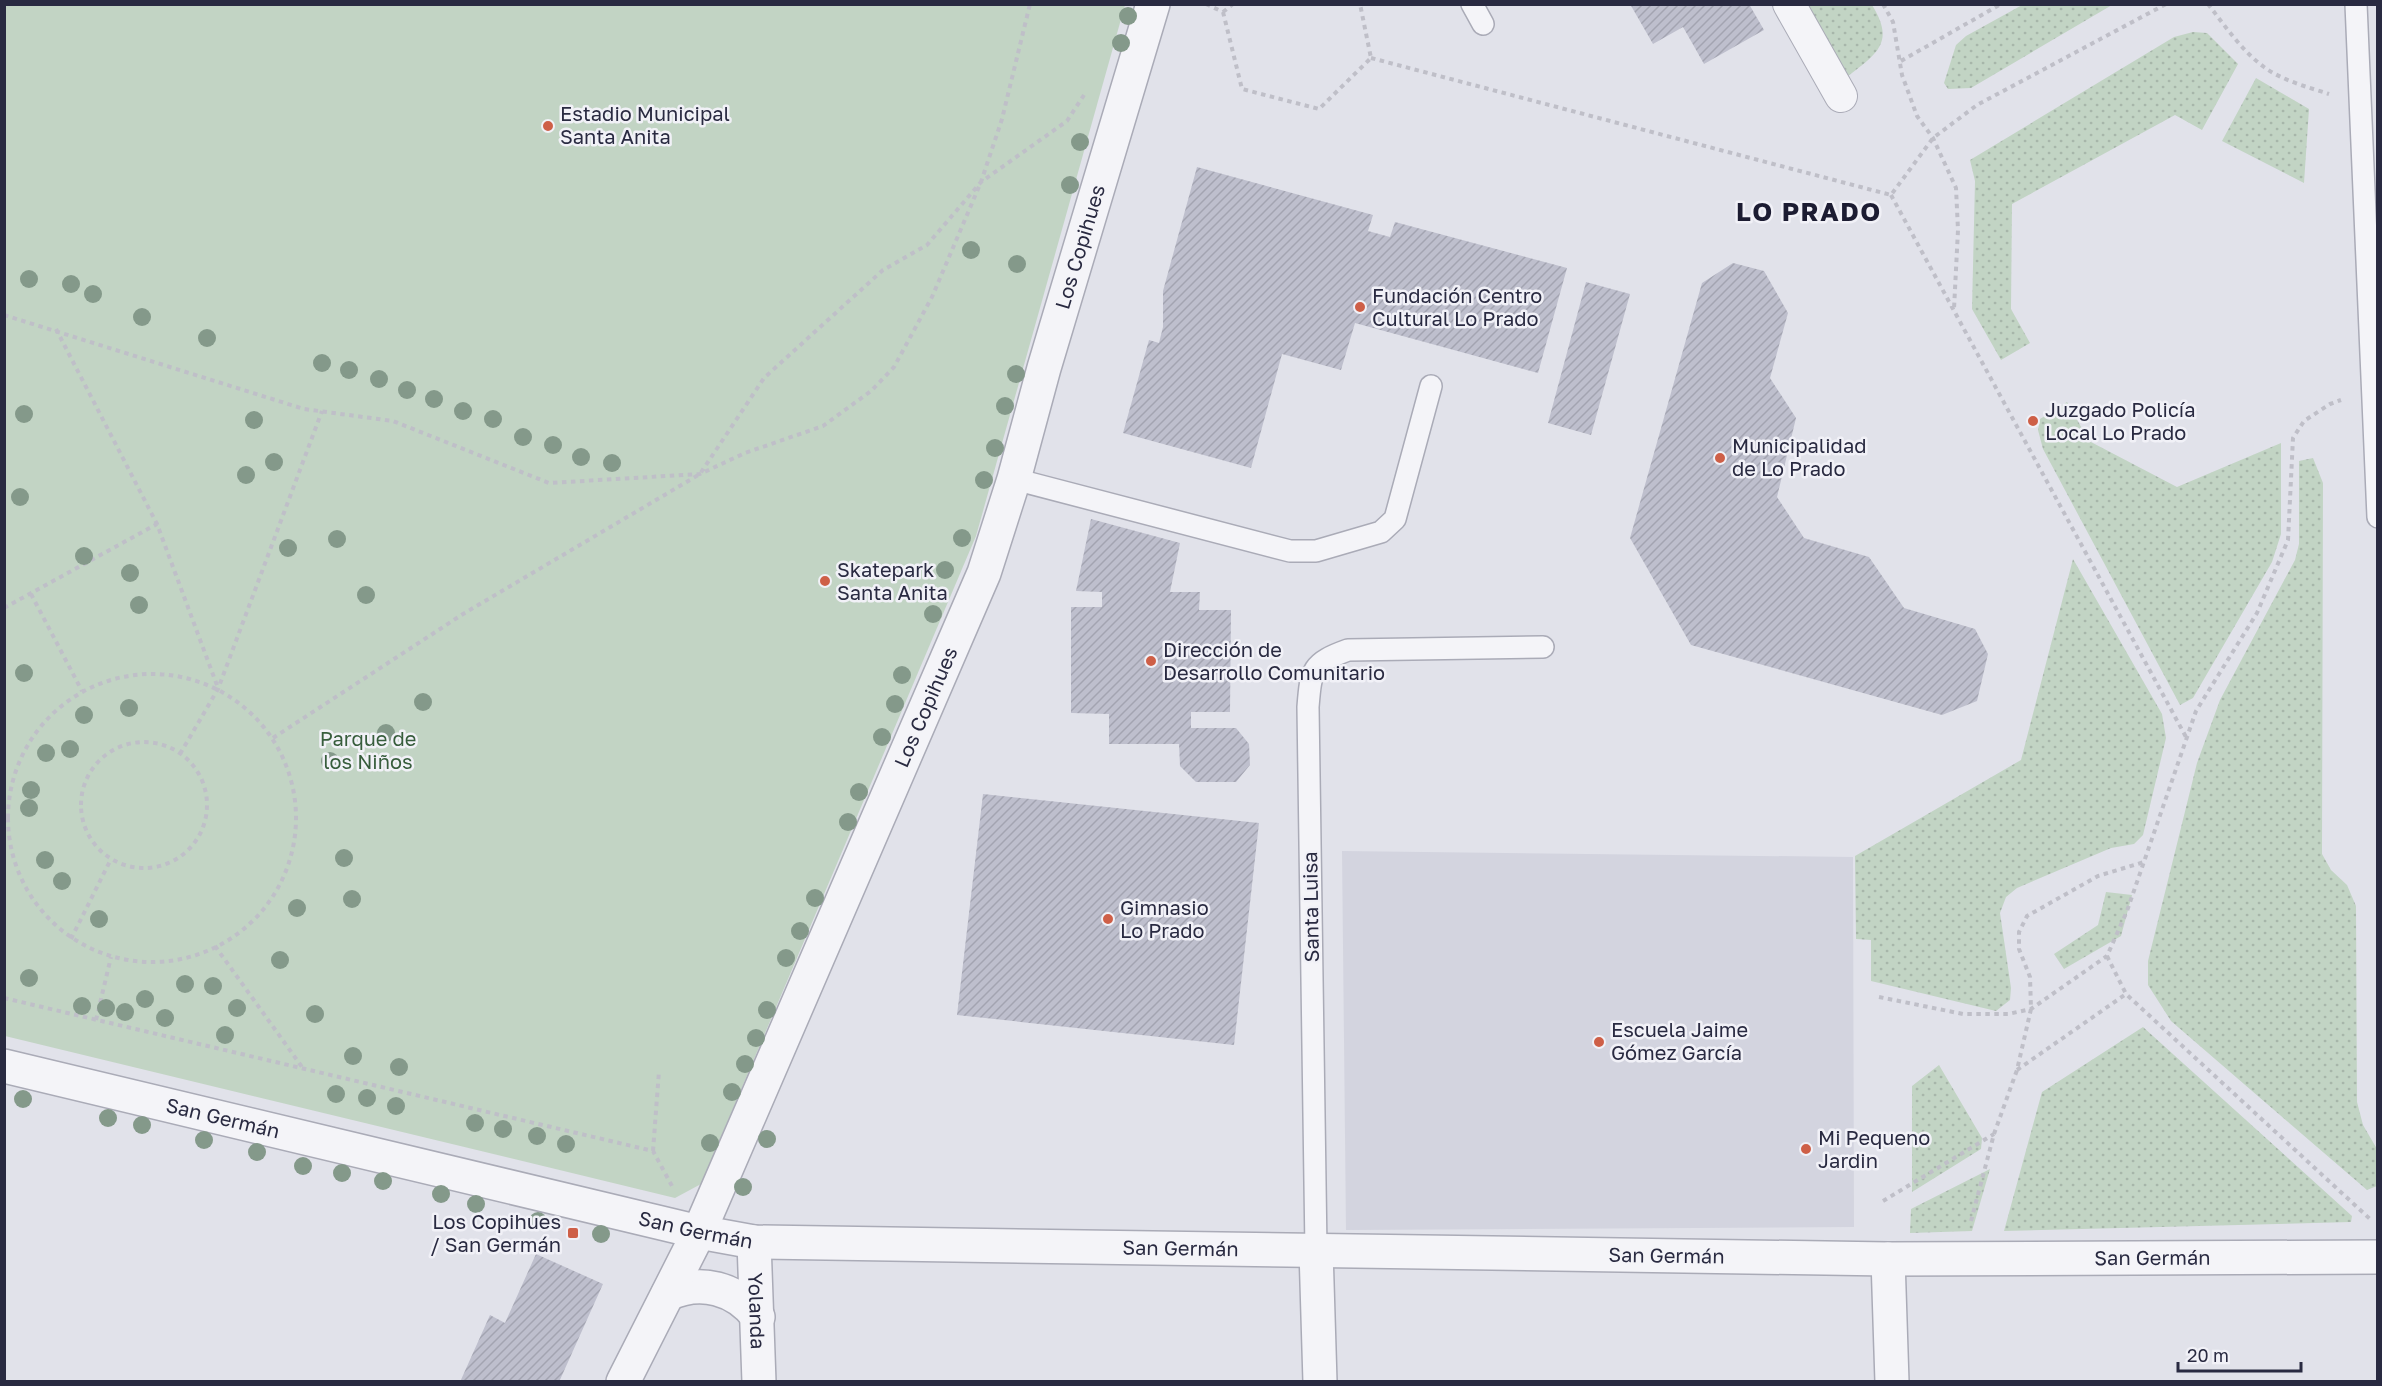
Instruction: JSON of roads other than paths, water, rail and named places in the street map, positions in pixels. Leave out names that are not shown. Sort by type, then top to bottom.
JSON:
[{"type":"street","name":"Los Copihues","points":[[623,1382],[699,1232],[984,573],[1014,479],[1044,368],[1153,4]]},
{"type":"street","points":[[1789,4],[1841,96]]},
{"type":"street","name":"San Germán","points":[[4,1066],[699,1232],[754,1242],[1888,1260],[2378,1257]]},
{"type":"street","name":"Yolanda","points":[[754,1242],[759,1382]]},
{"type":"street","name":"Santa Luisa","points":[[1316,1250],[1320,1382]]},
{"type":"street","points":[[1888,1260],[1892,1382]]},
{"type":"street","points":[[668,1294],[684,1288],[705,1286],[716,1288],[746,1302],[758,1317]]},
{"type":"lane","points":[[1472,4],[1483,24]]},
{"type":"lane","points":[[2356,4],[2360,95],[2370,142],[2373,389],[2378,518]]},
{"type":"lane","points":[[1014,479],[1290,551],[1316,551],[1381,532],[1395,519],[1431,386]]},
{"type":"lane","name":"Santa Luisa","points":[[1316,1250],[1308,707],[1311,674],[1324,659],[1348,650],[1543,647]]},
{"type":"place","name":"Estadio Municipal Santa Anita","points":[[548,126]]},
{"type":"place","name":"Fundación Centro Cultural Lo Prado","points":[[1360,307]]},
{"type":"place","name":"Juzgado Policía Local Lo Prado","points":[[2033,421]]},
{"type":"place","name":"Municipalidad de Lo Prado","points":[[1720,458]]},
{"type":"place","name":"Skatepark Santa Anita","points":[[825,581]]},
{"type":"place","name":"Dirección de Desarrollo Comunitario","points":[[1151,661]]},
{"type":"place","name":"Gimnasio Lo Prado","points":[[1108,919]]},
{"type":"place","name":"Escuela Jaime Gómez García","points":[[1599,1042]]},
{"type":"place","name":"Mi Pequeno Jardin","points":[[1806,1149]]},
{"type":"place","name":"Los Copihues / San Germán","points":[[573,1233]]},
{"type":"district","name":"LO PRADO","points":[[1809,212]]},
{"type":"park label","name":"Parque de los Niños","points":[[368,750]]}]
